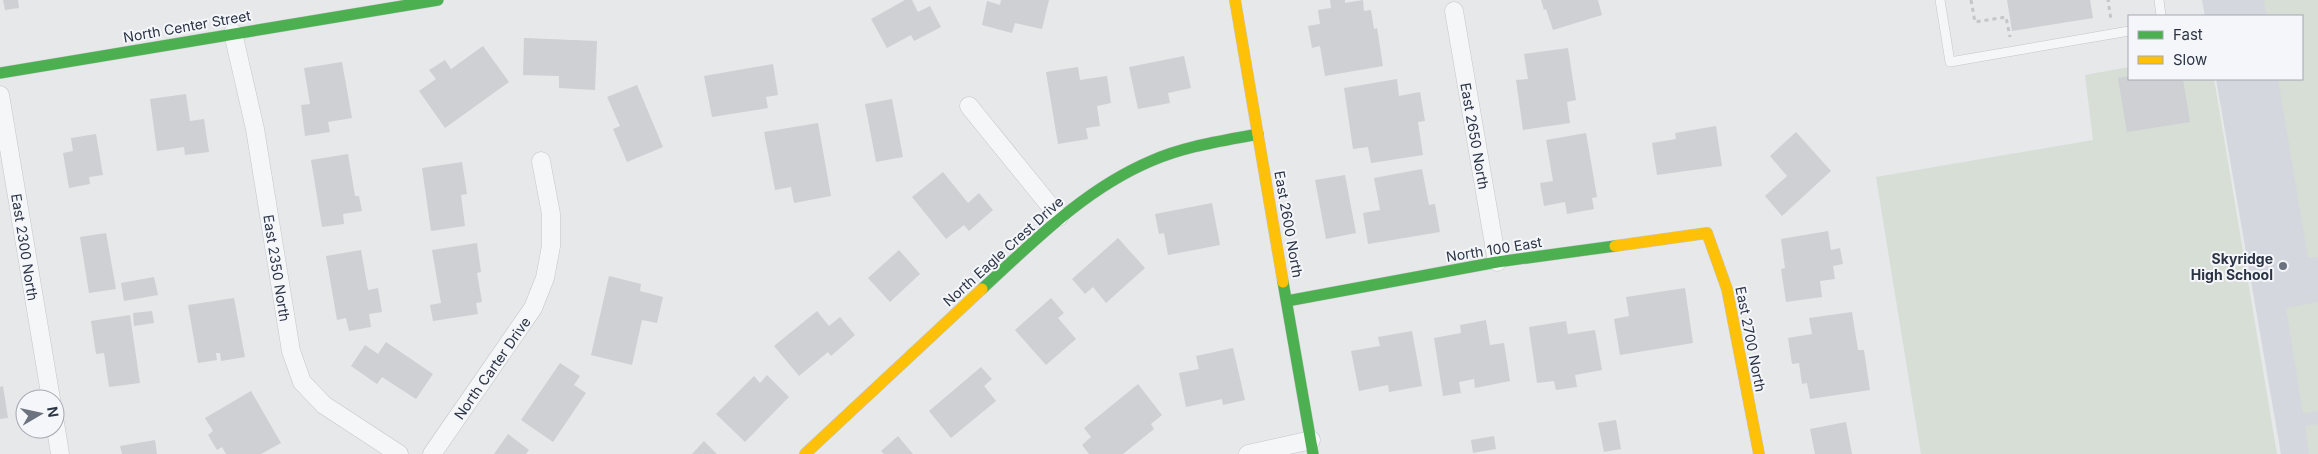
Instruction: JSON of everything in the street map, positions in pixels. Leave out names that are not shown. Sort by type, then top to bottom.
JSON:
[{"type":"street","name":"North Center Street","points":[[0,73],[438,0]]},
{"type":"street","name":"East 2600 North","points":[[1235,0],[1312,447]]},
{"type":"street","name":"East 2650 North","points":[[1454,11],[1497,262]]},
{"type":"street","name":"East 2350 North","points":[[233,33],[255,129],[291,352],[302,382],[324,405],[399,454]]},
{"type":"street","name":"East 2300 North","points":[[0,95],[49,389]]},
{"type":"street","points":[[969,106],[1059,217]]},
{"type":"street","name":"North Eagle Crest Drive","points":[[805,454],[1059,217],[1123,174],[1152,160],[1185,150],[1258,134]]},
{"type":"street","name":"North Carter Drive","points":[[432,454],[533,308],[545,278],[551,246],[551,214],[542,161]]},
{"type":"street","name":"North 100 East","points":[[1287,301],[1497,262],[1707,233]]},
{"type":"street","name":"East 2700 North","points":[[1707,233],[1726,289],[1758,454]]},
{"type":"street","points":[[58,439],[60,454]]},
{"type":"street","points":[[1248,454],[1312,447]]},
{"type":"lane","points":[[1940,0],[1950,62],[2128,31]]},
{"type":"lane","points":[[2159,0],[2161,15]]},
{"type":"path","points":[[1971,0],[1974,22],[2006,16],[2009,37],[2018,35]]},
{"type":"path","points":[[2102,22],[2112,20],[2108,0],[2110,0]]},
{"type":"shaded area","name":"Skyridge High School","points":[[2202,0],[2318,0],[2318,454],[2281,454],[2216,80],[2303,80],[2303,15],[2205,15]]},
{"type":"shaded area","points":[[2264,0],[2318,0],[2318,257],[2308,258],[2278,80],[2303,80],[2303,15],[2267,15]]},
{"type":"shaded area","points":[[2128,67],[2128,80],[2214,80],[2277,454],[1921,454],[1876,177],[2093,140],[2085,75]]},
{"type":"shaded area","points":[[2318,302],[2318,411],[2303,414],[2286,308]]},
{"type":"shaded area","points":[[2318,424],[2318,454],[2309,454],[2305,426]]},
{"type":"building","points":[[3,0],[18,0],[19,8],[5,10]]},
{"type":"building","points":[[905,0],[912,0],[918,12],[930,6],[941,27],[914,41],[911,35],[887,48],[871,19]]},
{"type":"building","points":[[1001,0],[1049,0],[1042,29],[1015,23],[1012,33],[982,25],[987,1],[1000,5]]},
{"type":"building","points":[[1330,0],[1345,0],[1345,3],[1363,0],[1364,11],[1371,10],[1374,29],[1377,28],[1383,66],[1325,76],[1320,46],[1312,48],[1308,26],[1320,24],[1318,10],[1331,8]]},
{"type":"building","points":[[1541,0],[1598,0],[1602,15],[1553,30]]},
{"type":"building","points":[[2007,0],[2090,0],[2093,18],[2012,31]]},
{"type":"building","points":[[524,38],[597,41],[595,90],[559,88],[559,76],[523,75]]},
{"type":"building","points":[[483,46],[509,82],[445,128],[419,91],[436,79],[429,70],[445,60],[451,69]]},
{"type":"building","points":[[1568,48],[1576,100],[1567,102],[1570,123],[1523,130],[1516,80],[1528,79],[1524,54]]},
{"type":"building","points":[[1184,56],[1191,88],[1168,93],[1170,103],[1138,109],[1129,67]]},
{"type":"building","points":[[342,62],[352,118],[328,122],[330,132],[305,136],[301,105],[310,104],[304,68]]},
{"type":"building","points":[[773,64],[778,95],[766,97],[768,108],[712,117],[704,76]]},
{"type":"building","points":[[1078,67],[1080,80],[1107,76],[1111,103],[1097,106],[1100,126],[1086,128],[1088,139],[1058,144],[1046,72]]},
{"type":"building","points":[[2128,76],[2128,80],[2183,80],[2190,122],[2127,132],[2118,78]]},
{"type":"building","points":[[1397,79],[1399,96],[1420,92],[1425,121],[1418,122],[1423,155],[1371,163],[1368,147],[1353,149],[1344,88]]},
{"type":"building","points":[[637,85],[663,147],[627,162],[613,129],[620,126],[607,97]]},
{"type":"building","points":[[186,94],[190,121],[204,119],[209,152],[185,155],[184,147],[157,151],[150,99]]},
{"type":"building","points":[[892,99],[903,157],[876,162],[865,104]]},
{"type":"building","points":[[818,123],[831,196],[794,203],[791,187],[775,190],[764,132]]},
{"type":"building","points":[[1716,126],[1722,166],[1657,175],[1652,143],[1676,139],[1675,133]]},
{"type":"building","points":[[1796,132],[1831,171],[1782,216],[1765,196],[1787,176],[1770,156]]},
{"type":"building","points":[[1586,133],[1597,197],[1592,198],[1594,209],[1567,214],[1565,202],[1544,206],[1540,183],[1553,181],[1546,140]]},
{"type":"building","points":[[96,134],[103,175],[89,177],[90,184],[69,188],[63,153],[73,151],[71,138]]},
{"type":"building","points":[[348,154],[355,196],[359,196],[362,211],[343,214],[344,224],[322,227],[311,160]]},
{"type":"building","points":[[462,162],[467,194],[461,195],[465,226],[431,231],[422,168]]},
{"type":"building","points":[[1422,169],[1429,205],[1435,204],[1440,232],[1368,244],[1363,213],[1380,210],[1374,178]]},
{"type":"building","points":[[943,172],[968,203],[979,193],[993,210],[969,231],[964,225],[946,239],[912,197]]},
{"type":"building","points":[[1345,175],[1356,233],[1326,239],[1315,180]]},
{"type":"building","points":[[1212,203],[1220,245],[1168,255],[1164,233],[1159,234],[1155,214]]},
{"type":"building","points":[[1828,231],[1831,250],[1840,248],[1843,264],[1833,266],[1835,279],[1820,281],[1822,297],[1786,302],[1781,269],[1785,268],[1781,239]]},
{"type":"building","points":[[106,233],[116,289],[89,293],[80,237]]},
{"type":"building","points":[[1118,238],[1145,268],[1106,303],[1093,287],[1085,294],[1072,279]]},
{"type":"building","points":[[477,243],[481,272],[477,273],[482,302],[476,303],[478,314],[433,321],[430,305],[441,303],[432,250]]},
{"type":"building","points":[[361,250],[368,290],[378,288],[382,312],[369,314],[371,327],[349,331],[346,318],[337,320],[326,256]]},
{"type":"building","points":[[899,250],[920,274],[890,302],[868,278]]},
{"type":"building","points":[[609,276],[641,284],[640,291],[663,297],[657,323],[642,320],[632,365],[591,355]]},
{"type":"building","points":[[154,277],[158,295],[124,301],[121,283]]},
{"type":"building","points":[[1685,288],[1693,343],[1620,355],[1614,319],[1629,316],[1626,297]]},
{"type":"building","points":[[234,298],[245,357],[221,361],[220,353],[216,353],[217,360],[198,363],[188,305]]},
{"type":"building","points":[[1051,298],[1064,313],[1058,318],[1076,339],[1046,365],[1015,330]]},
{"type":"building","points":[[152,311],[154,323],[134,326],[133,313]]},
{"type":"building","points":[[817,311],[829,326],[840,317],[855,335],[831,356],[828,352],[799,376],[774,346]]},
{"type":"building","points":[[1852,312],[1858,350],[1864,350],[1870,390],[1810,399],[1807,383],[1802,384],[1799,363],[1792,364],[1788,338],[1812,334],[1809,318]]},
{"type":"building","points":[[130,315],[140,383],[109,387],[104,353],[96,354],[91,321]]},
{"type":"building","points":[[1486,320],[1490,345],[1504,343],[1510,381],[1475,388],[1474,379],[1459,382],[1461,393],[1443,396],[1434,338],[1461,333],[1460,325]]},
{"type":"building","points":[[1566,321],[1568,334],[1595,330],[1602,370],[1575,375],[1577,387],[1556,390],[1554,381],[1537,383],[1529,327]]},
{"type":"building","points":[[1412,331],[1422,386],[1389,392],[1388,385],[1359,391],[1351,351],[1380,346],[1378,337]]},
{"type":"building","points":[[386,342],[433,374],[416,399],[382,377],[377,384],[351,366],[365,345],[378,354]]},
{"type":"building","points":[[1233,348],[1245,400],[1223,405],[1222,399],[1186,407],[1179,373],[1199,369],[1196,356]]},
{"type":"building","points":[[560,363],[580,376],[574,385],[586,393],[553,442],[521,420]]},
{"type":"building","points":[[981,367],[992,379],[984,386],[996,401],[951,438],[929,411]]},
{"type":"building","points":[[767,375],[789,397],[745,442],[716,414],[754,376],[760,383]]},
{"type":"building","points":[[1138,384],[1162,415],[1151,424],[1154,429],[1123,454],[1089,454],[1082,445],[1091,437],[1084,428]]},
{"type":"building","points":[[3,386],[8,418],[0,419],[0,387]]},
{"type":"building","points":[[251,391],[281,443],[261,454],[226,454],[222,447],[217,450],[208,435],[213,431],[205,418]]},
{"type":"building","points":[[1616,420],[1621,449],[1604,452],[1598,423]]},
{"type":"building","points":[[1846,422],[1852,454],[1815,454],[1810,429]]},
{"type":"building","points":[[508,434],[529,450],[526,454],[494,454]]},
{"type":"building","points":[[898,436],[913,454],[884,454],[881,451]]},
{"type":"building","points":[[1494,436],[1496,449],[1473,453],[1471,440]]},
{"type":"building","points":[[155,440],[157,454],[122,454],[120,446]]},
{"type":"building","points":[[704,441],[717,454],[692,454]]},
{"type":"traffic: fast","points":[[0,73],[438,0]]},
{"type":"traffic: fast","points":[[982,289],[1041,235],[1082,201],[1127,173],[1177,151],[1258,134]]},
{"type":"traffic: fast","points":[[1287,301],[1497,262],[1615,246]]},
{"type":"traffic: fast","points":[[1283,282],[1313,454]]},
{"type":"traffic: slow","points":[[1235,0],[1283,282]]},
{"type":"traffic: slow","points":[[1615,246],[1707,233],[1727,289],[1759,454]]},
{"type":"traffic: slow","points":[[805,454],[982,289]]},
{"type":"place","name":"Skyridge High School","points":[[2283,266]]}]
